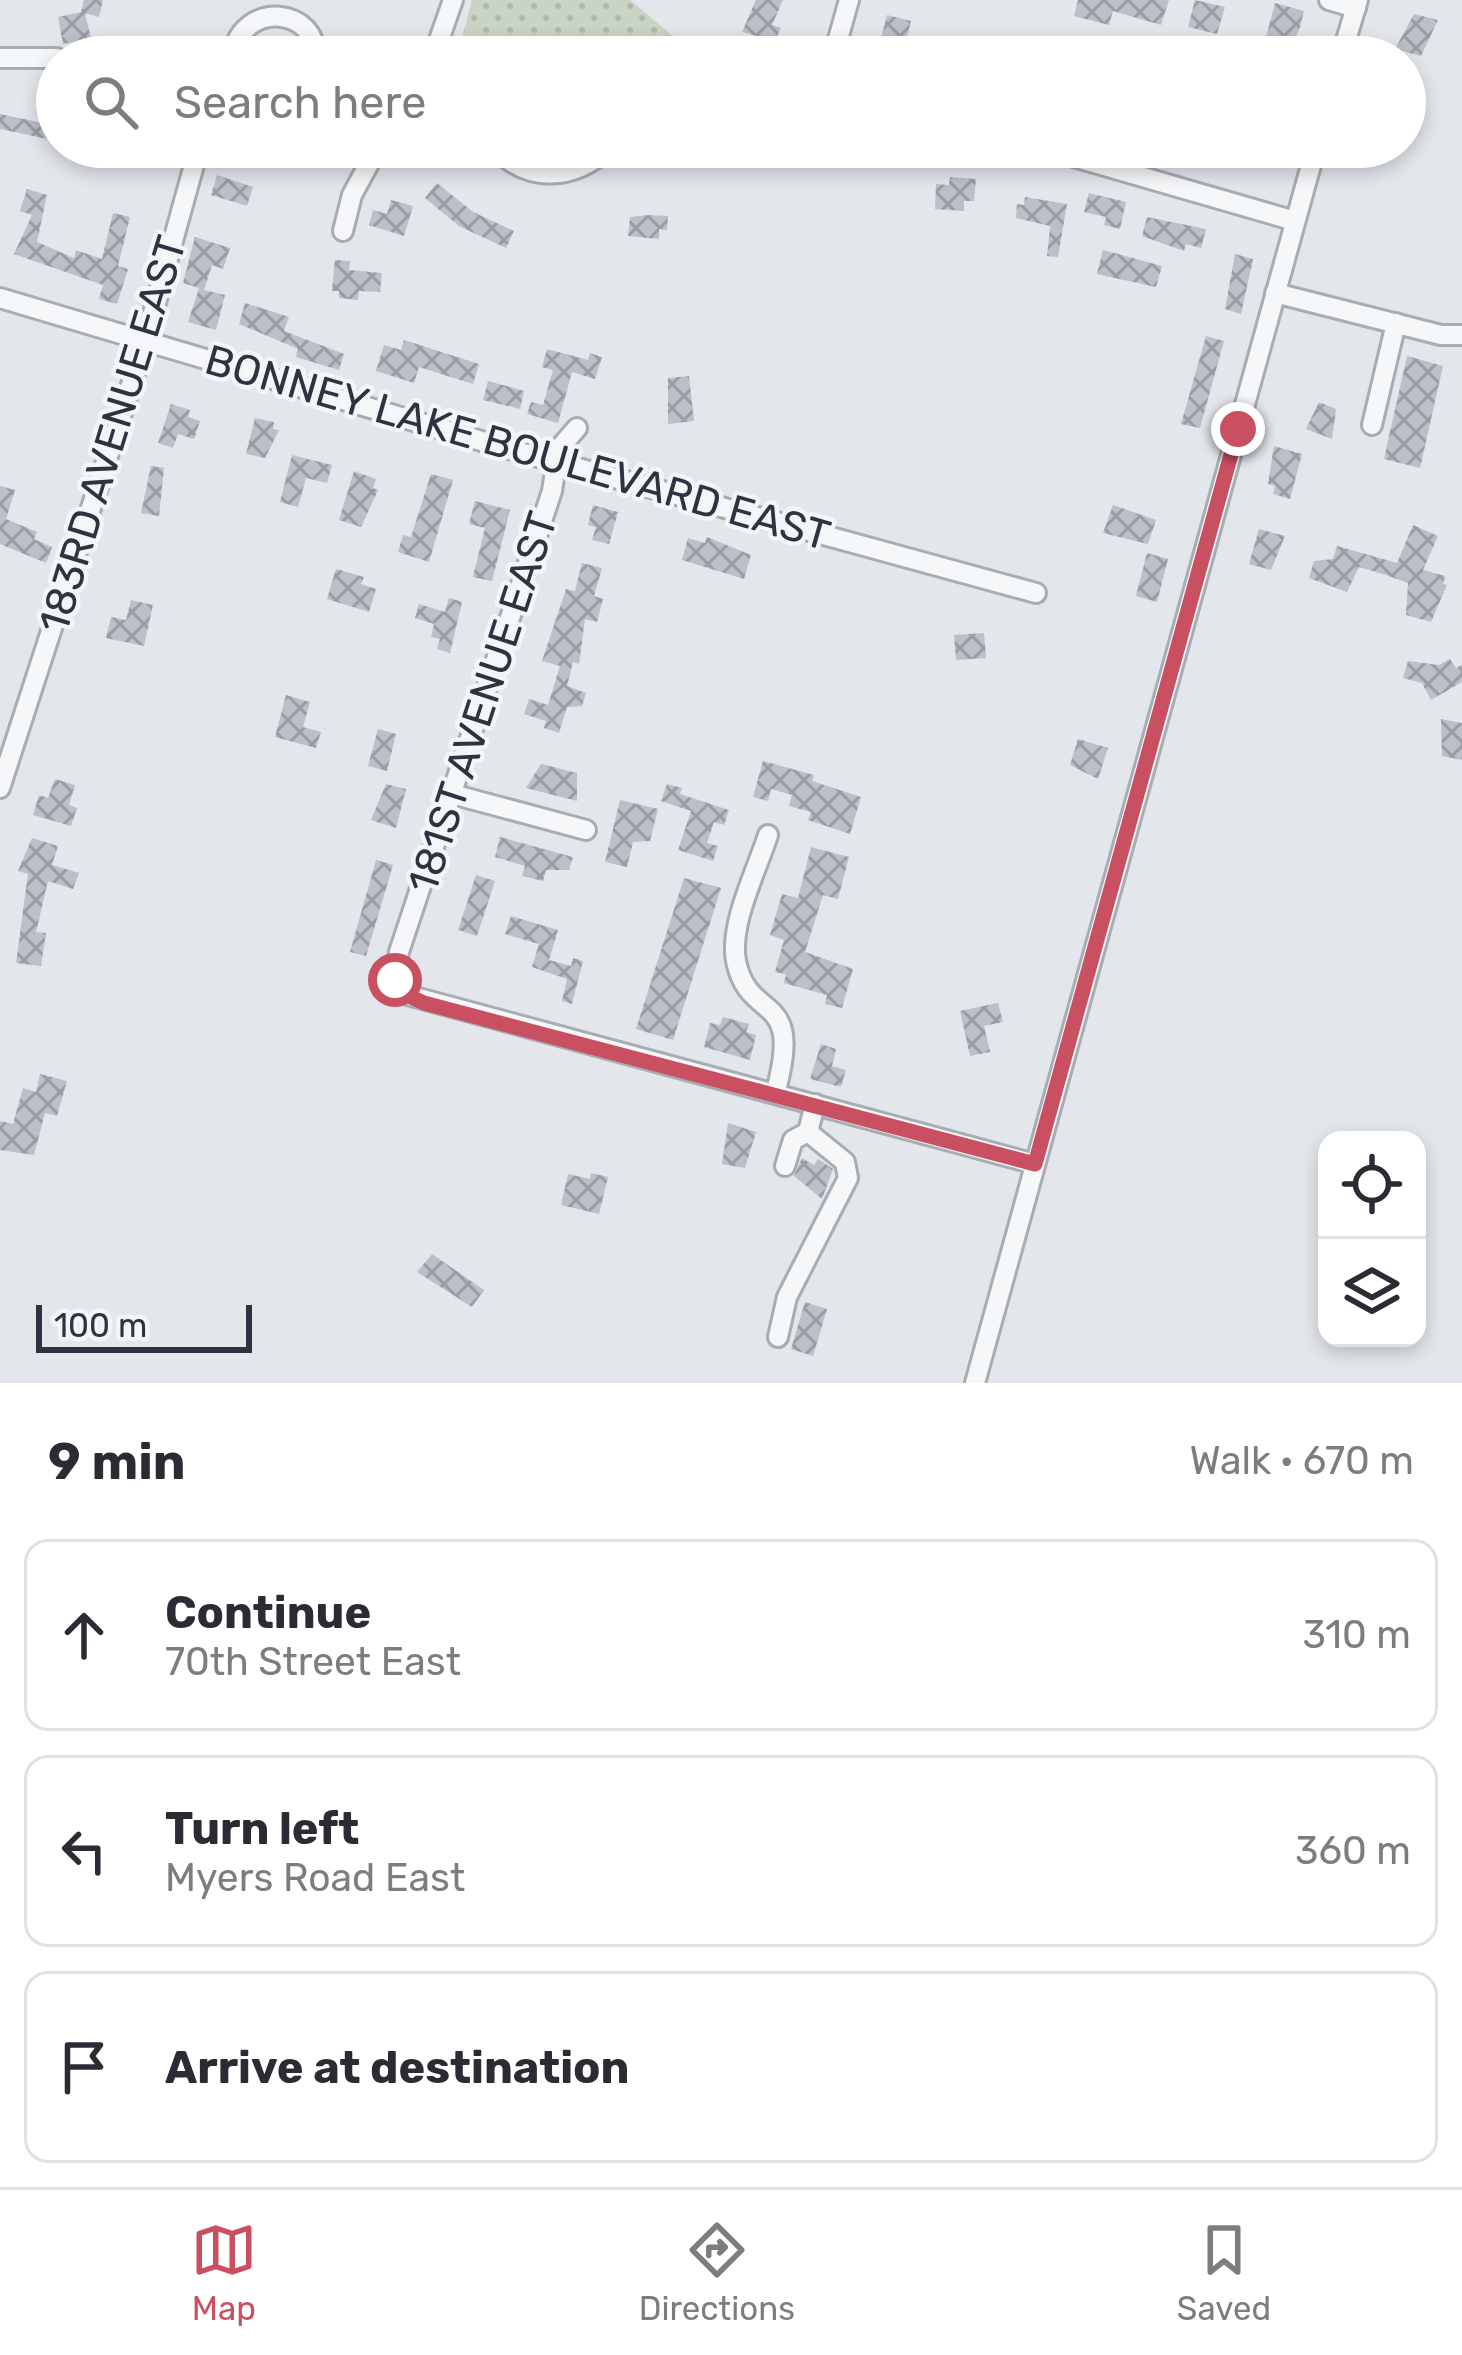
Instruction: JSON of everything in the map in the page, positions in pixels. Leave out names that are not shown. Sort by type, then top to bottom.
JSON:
[{"type":"street","points":[[440,36],[453,0]]},
{"type":"street","points":[[839,36],[848,0]]},
{"type":"street","points":[[1329,0],[1357,4],[1348,36]]},
{"type":"street","points":[[232,36],[251,14],[269,12],[304,23],[314,36]]},
{"type":"street","points":[[0,58],[36,58]]},
{"type":"street","name":"183RD AVENUE EAST","points":[[0,788],[145,342],[193,168]]},
{"type":"street","points":[[343,231],[352,195],[367,168]]},
{"type":"street","points":[[519,168],[545,175],[578,168]]},
{"type":"street","points":[[1112,168],[1295,221]]},
{"type":"street","points":[[975,1383],[1310,168]]},
{"type":"street","points":[[1275,293],[1462,335]]},
{"type":"street","name":"BONNEY LAKE BOULEVARD EAST","points":[[0,298],[549,460],[1036,593]]},
{"type":"street","points":[[1372,425],[1396,323]]},
{"type":"street","name":"181ST AVENUE EAST","points":[[577,428],[549,460],[555,468],[552,490],[399,952],[396,986],[424,1003],[775,1094]]},
{"type":"street","points":[[452,794],[586,830]]},
{"type":"street","points":[[768,835],[736,953],[745,980],[784,1028],[785,1054],[775,1094],[1035,1164]]},
{"type":"street","points":[[785,1166],[793,1140],[808,1132],[815,1104]]},
{"type":"street","points":[[778,1337],[787,1297],[848,1178],[845,1162],[808,1132]]},
{"type":"green space","points":[[472,0],[630,0],[673,36],[463,36]]},
{"type":"building","points":[[84,0],[103,0],[99,17],[85,13],[91,36],[62,36],[58,17],[81,12]]},
{"type":"building","points":[[756,0],[783,0],[772,25],[781,28],[777,36],[742,32]]},
{"type":"building","points":[[1078,0],[1169,0],[1161,25],[1113,11],[1109,25],[1074,16]]},
{"type":"building","points":[[1195,0],[1225,7],[1217,34],[1188,27]]},
{"type":"building","points":[[1275,3],[1304,11],[1296,36],[1266,36]]},
{"type":"building","points":[[1414,14],[1438,20],[1426,45],[1426,36],[1402,36]]},
{"type":"building","points":[[887,15],[911,21],[908,36],[882,36]]},
{"type":"building","points":[[0,114],[36,122],[36,137],[0,129]]},
{"type":"building","points":[[217,175],[253,187],[247,206],[211,195]]},
{"type":"building","points":[[950,177],[976,179],[974,201],[964,201],[964,211],[935,209],[936,184],[949,185]]},
{"type":"building","points":[[437,183],[473,212],[514,231],[506,248],[459,226],[425,198]]},
{"type":"building","points":[[27,189],[47,195],[37,242],[74,258],[76,250],[102,259],[113,213],[130,217],[118,266],[128,269],[117,304],[99,299],[103,285],[14,254],[32,215],[20,211]]},
{"type":"building","points":[[1089,193],[1126,202],[1120,229],[1104,225],[1106,217],[1084,212]]},
{"type":"building","points":[[1025,197],[1067,204],[1058,257],[1047,256],[1050,226],[1016,218],[1017,204],[1024,205]]},
{"type":"building","points":[[391,200],[413,206],[404,236],[369,225],[373,210],[387,214]]},
{"type":"building","points":[[668,216],[667,230],[659,229],[659,239],[628,236],[630,217]]},
{"type":"building","points":[[1147,217],[1206,229],[1201,248],[1186,244],[1184,251],[1142,236]]},
{"type":"building","points":[[195,237],[230,248],[223,269],[212,265],[204,290],[225,295],[216,330],[188,322],[199,288],[183,283]]},
{"type":"building","points":[[1103,250],[1162,266],[1156,287],[1097,274]]},
{"type":"building","points":[[1235,254],[1253,259],[1241,314],[1225,309]]},
{"type":"building","points":[[335,260],[350,261],[349,270],[382,273],[380,292],[359,291],[358,300],[339,298],[339,291],[332,291]]},
{"type":"building","points":[[245,303],[289,317],[284,331],[344,354],[339,370],[296,357],[298,349],[239,324]]},
{"type":"building","points":[[1206,336],[1224,341],[1200,428],[1181,424]]},
{"type":"building","points":[[404,340],[479,364],[473,384],[419,367],[414,383],[376,371],[384,345],[401,350]]},
{"type":"building","points":[[547,349],[588,360],[590,353],[602,357],[595,379],[572,372],[558,423],[527,414],[531,402],[543,405],[553,370],[542,367]]},
{"type":"building","points":[[1407,356],[1443,366],[1420,468],[1384,459]]},
{"type":"building","points":[[689,376],[694,421],[668,424],[668,378]]},
{"type":"building","points":[[488,381],[524,391],[520,409],[483,400]]},
{"type":"building","points":[[1319,402],[1336,409],[1332,439],[1306,429]]},
{"type":"building","points":[[171,404],[190,410],[188,417],[200,421],[194,439],[178,434],[173,448],[158,443]]},
{"type":"building","points":[[255,418],[274,422],[273,429],[279,430],[265,458],[246,454]]},
{"type":"building","points":[[1274,446],[1302,454],[1290,499],[1273,494],[1275,486],[1268,484]]},
{"type":"building","points":[[292,455],[332,465],[327,483],[306,478],[298,507],[280,502]]},
{"type":"building","points":[[151,466],[164,468],[159,516],[141,513]]},
{"type":"building","points":[[354,471],[376,479],[373,488],[378,490],[361,527],[339,520]]},
{"type":"building","points":[[431,474],[453,480],[429,562],[398,552],[403,535],[411,537]]},
{"type":"building","points":[[0,486],[15,490],[6,519],[37,532],[34,539],[52,547],[46,563],[0,544]]},
{"type":"building","points":[[475,501],[510,510],[492,581],[473,577],[485,528],[469,524]]},
{"type":"building","points":[[593,505],[618,512],[609,544],[592,540],[596,527],[588,525]]},
{"type":"building","points":[[1113,505],[1156,520],[1148,544],[1103,533]]},
{"type":"building","points":[[1413,525],[1438,536],[1423,570],[1445,576],[1443,584],[1447,585],[1431,622],[1406,615],[1408,583],[1386,575],[1359,567],[1347,592],[1309,578],[1314,561],[1333,559],[1337,546],[1397,563]]},
{"type":"building","points":[[1259,529],[1285,536],[1271,570],[1249,564]]},
{"type":"building","points":[[707,537],[751,555],[744,579],[682,560],[688,538],[705,543]]},
{"type":"building","points":[[1147,553],[1168,559],[1157,602],[1136,596]]},
{"type":"building","points":[[582,563],[602,568],[594,596],[603,599],[597,622],[585,619],[579,664],[573,662],[567,686],[586,693],[582,706],[567,707],[559,733],[544,728],[546,721],[524,714],[529,699],[548,705],[560,666],[542,661],[566,589],[575,591]]},
{"type":"building","points":[[336,569],[364,577],[361,584],[376,589],[369,612],[327,599]]},
{"type":"building","points":[[449,598],[462,602],[450,653],[437,649],[440,639],[431,637],[434,624],[415,618],[419,604],[445,612]]},
{"type":"building","points":[[131,600],[153,605],[144,646],[106,638],[111,617],[126,620]]},
{"type":"building","points":[[984,633],[986,658],[956,660],[954,635]]},
{"type":"building","points":[[1450,659],[1456,668],[1462,665],[1462,682],[1431,700],[1422,683],[1403,678],[1408,661],[1439,665]]},
{"type":"building","points":[[286,695],[310,702],[303,727],[321,732],[316,748],[275,737]]},
{"type":"building","points":[[1441,719],[1462,723],[1462,760],[1442,756]]},
{"type":"building","points":[[378,729],[396,734],[387,771],[368,766]]},
{"type":"building","points":[[1078,739],[1108,748],[1098,779],[1070,765]]},
{"type":"building","points":[[763,761],[814,775],[812,781],[861,797],[850,834],[808,820],[811,812],[789,806],[792,795],[771,789],[768,801],[753,797]]},
{"type":"building","points":[[541,764],[577,773],[577,801],[526,788]]},
{"type":"building","points":[[55,779],[75,785],[69,805],[77,808],[71,826],[33,815],[39,795],[48,798]]},
{"type":"building","points":[[386,784],[406,789],[396,828],[371,820]]},
{"type":"building","points":[[667,784],[682,788],[680,794],[729,810],[724,825],[714,822],[707,843],[718,846],[713,861],[678,850],[691,811],[661,801]]},
{"type":"building","points":[[620,800],[658,809],[650,841],[633,842],[627,867],[605,862]]},
{"type":"building","points":[[500,837],[573,857],[569,870],[546,870],[543,881],[522,876],[525,866],[495,857]]},
{"type":"building","points":[[32,838],[58,846],[52,865],[79,873],[73,889],[48,881],[36,932],[46,933],[41,966],[16,963],[28,874],[18,871]]},
{"type":"building","points":[[811,847],[849,857],[838,899],[823,895],[805,952],[853,969],[842,1008],[825,1004],[827,995],[784,983],[786,974],[775,972],[784,940],[770,935],[782,894],[798,898]]},
{"type":"building","points":[[376,860],[393,865],[366,956],[350,952]]},
{"type":"building","points":[[476,875],[495,881],[477,936],[458,930]]},
{"type":"building","points":[[684,878],[721,888],[673,1040],[636,1029]]},
{"type":"building","points":[[511,916],[558,930],[549,960],[571,966],[573,958],[583,961],[572,1004],[562,1001],[567,979],[532,967],[539,944],[505,934]]},
{"type":"building","points":[[998,1003],[1003,1022],[984,1026],[990,1052],[970,1056],[960,1011]]},
{"type":"building","points":[[723,1017],[749,1024],[746,1032],[756,1035],[750,1060],[704,1047],[710,1023],[720,1025]]},
{"type":"building","points":[[821,1044],[836,1049],[832,1066],[846,1070],[841,1087],[810,1079]]},
{"type":"building","points":[[40,1074],[67,1081],[57,1116],[45,1113],[34,1155],[0,1150],[0,1121],[13,1124],[23,1088],[36,1092]]},
{"type":"building","points":[[728,1123],[756,1132],[745,1168],[722,1164]]},
{"type":"building","points":[[802,1158],[814,1165],[818,1159],[833,1169],[822,1199],[794,1176]]},
{"type":"building","points":[[591,1173],[608,1177],[599,1214],[561,1205],[568,1174],[590,1179]]},
{"type":"building","points":[[432,1254],[484,1290],[472,1307],[417,1272]]},
{"type":"building","points":[[805,1302],[827,1309],[813,1356],[791,1349]]},
{"type":"route","points":[[395,980],[400,992],[424,1003],[1035,1164],[1238,429]]}]
